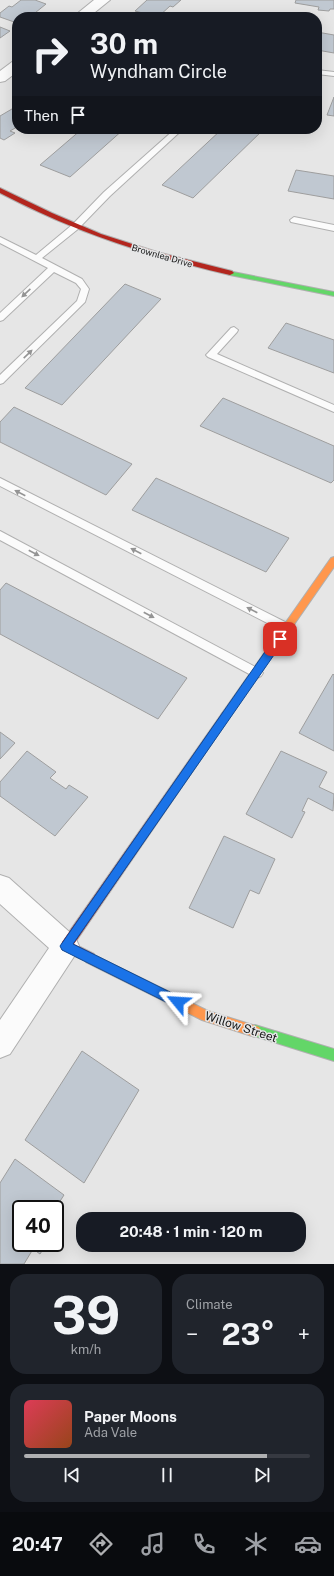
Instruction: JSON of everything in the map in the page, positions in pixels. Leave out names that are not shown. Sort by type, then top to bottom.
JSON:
[{"type":"street","points":[[87,12],[103,0]]},
{"type":"street","points":[[0,78],[12,69]]},
{"type":"street","name":"Brownlea Drive","points":[[0,190],[32,208],[75,227],[128,246],[185,263],[334,294]]},
{"type":"street","points":[[0,1044],[66,946],[334,560]]},
{"type":"street","points":[[0,887],[66,946]]},
{"type":"street","name":"Willow Street","points":[[66,946],[206,1016],[334,1055]]},
{"type":"lane","points":[[322,73],[334,74]]},
{"type":"lane","points":[[36,259],[75,227],[107,194],[174,134]]},
{"type":"lane","points":[[294,220],[334,228]]},
{"type":"lane","points":[[0,240],[79,281],[85,289],[81,302],[0,381]]},
{"type":"lane","points":[[0,318],[53,268]]},
{"type":"lane","points":[[234,330],[211,355],[334,409]]},
{"type":"lane","points":[[0,482],[287,628]]},
{"type":"lane","points":[[0,535],[257,673]]},
{"type":"building","points":[[21,0],[35,0],[46,4],[36,12],[12,12],[12,21],[0,17],[0,13],[9,6],[12,7]]},
{"type":"building","points":[[147,0],[181,0],[173,7],[170,6],[163,12],[135,11]]},
{"type":"building","points":[[296,0],[334,0],[334,9],[330,9],[329,11],[318,10],[319,7],[295,3]]},
{"type":"building","points":[[0,27],[10,31],[0,38]]},
{"type":"building","points":[[322,33],[334,35],[334,53],[322,51]]},
{"type":"building","points":[[334,97],[334,116],[327,115]]},
{"type":"building","points":[[12,109],[12,130],[10,131],[13,134],[4,140],[0,138],[0,116]]},
{"type":"building","points":[[76,134],[118,134],[70,177],[40,165]]},
{"type":"building","points":[[217,134],[259,134],[193,198],[162,185]]},
{"type":"building","points":[[296,170],[334,176],[334,199],[288,191]]},
{"type":"building","points":[[125,284],[161,299],[62,405],[25,388]]},
{"type":"building","points":[[286,323],[334,340],[334,373],[268,348]]},
{"type":"building","points":[[223,398],[334,446],[334,480],[331,483],[200,426]]},
{"type":"building","points":[[14,407],[132,464],[106,495],[0,442],[0,422]]},
{"type":"building","points":[[156,478],[289,538],[266,572],[132,510]]},
{"type":"building","points":[[6,583],[187,678],[158,719],[0,634],[0,590]]},
{"type":"building","points":[[333,674],[334,675],[334,751],[299,733]]},
{"type":"building","points":[[0,732],[15,743],[0,759]]},
{"type":"building","points":[[27,751],[56,772],[50,778],[66,789],[69,785],[88,797],[55,836],[0,796],[0,782]]},
{"type":"building","points":[[281,751],[327,772],[319,787],[334,794],[333,811],[308,798],[302,811],[305,812],[292,838],[246,814]]},
{"type":"building","points":[[224,836],[275,859],[259,894],[250,890],[233,928],[189,908]]},
{"type":"building","points":[[82,1051],[139,1090],[84,1183],[25,1140]]},
{"type":"building","points":[[15,1159],[64,1195],[61,1200],[12,1200],[12,1252],[31,1252],[24,1264],[0,1264],[0,1183]]},
{"type":"traffic: fast","points":[[230,273],[334,294]]},
{"type":"traffic: fast","points":[[255,1031],[334,1055]]},
{"type":"traffic: slow","points":[[226,715],[334,560]]},
{"type":"traffic: slow","points":[[90,958],[206,1016],[255,1031]]},
{"type":"traffic: jam","points":[[0,190],[70,224],[117,242],[155,254],[230,273]]},
{"type":"traffic: jam","points":[[90,958],[66,946],[226,715]]},
{"type":"route","points":[[178,1002],[66,946],[280,639]]}]
